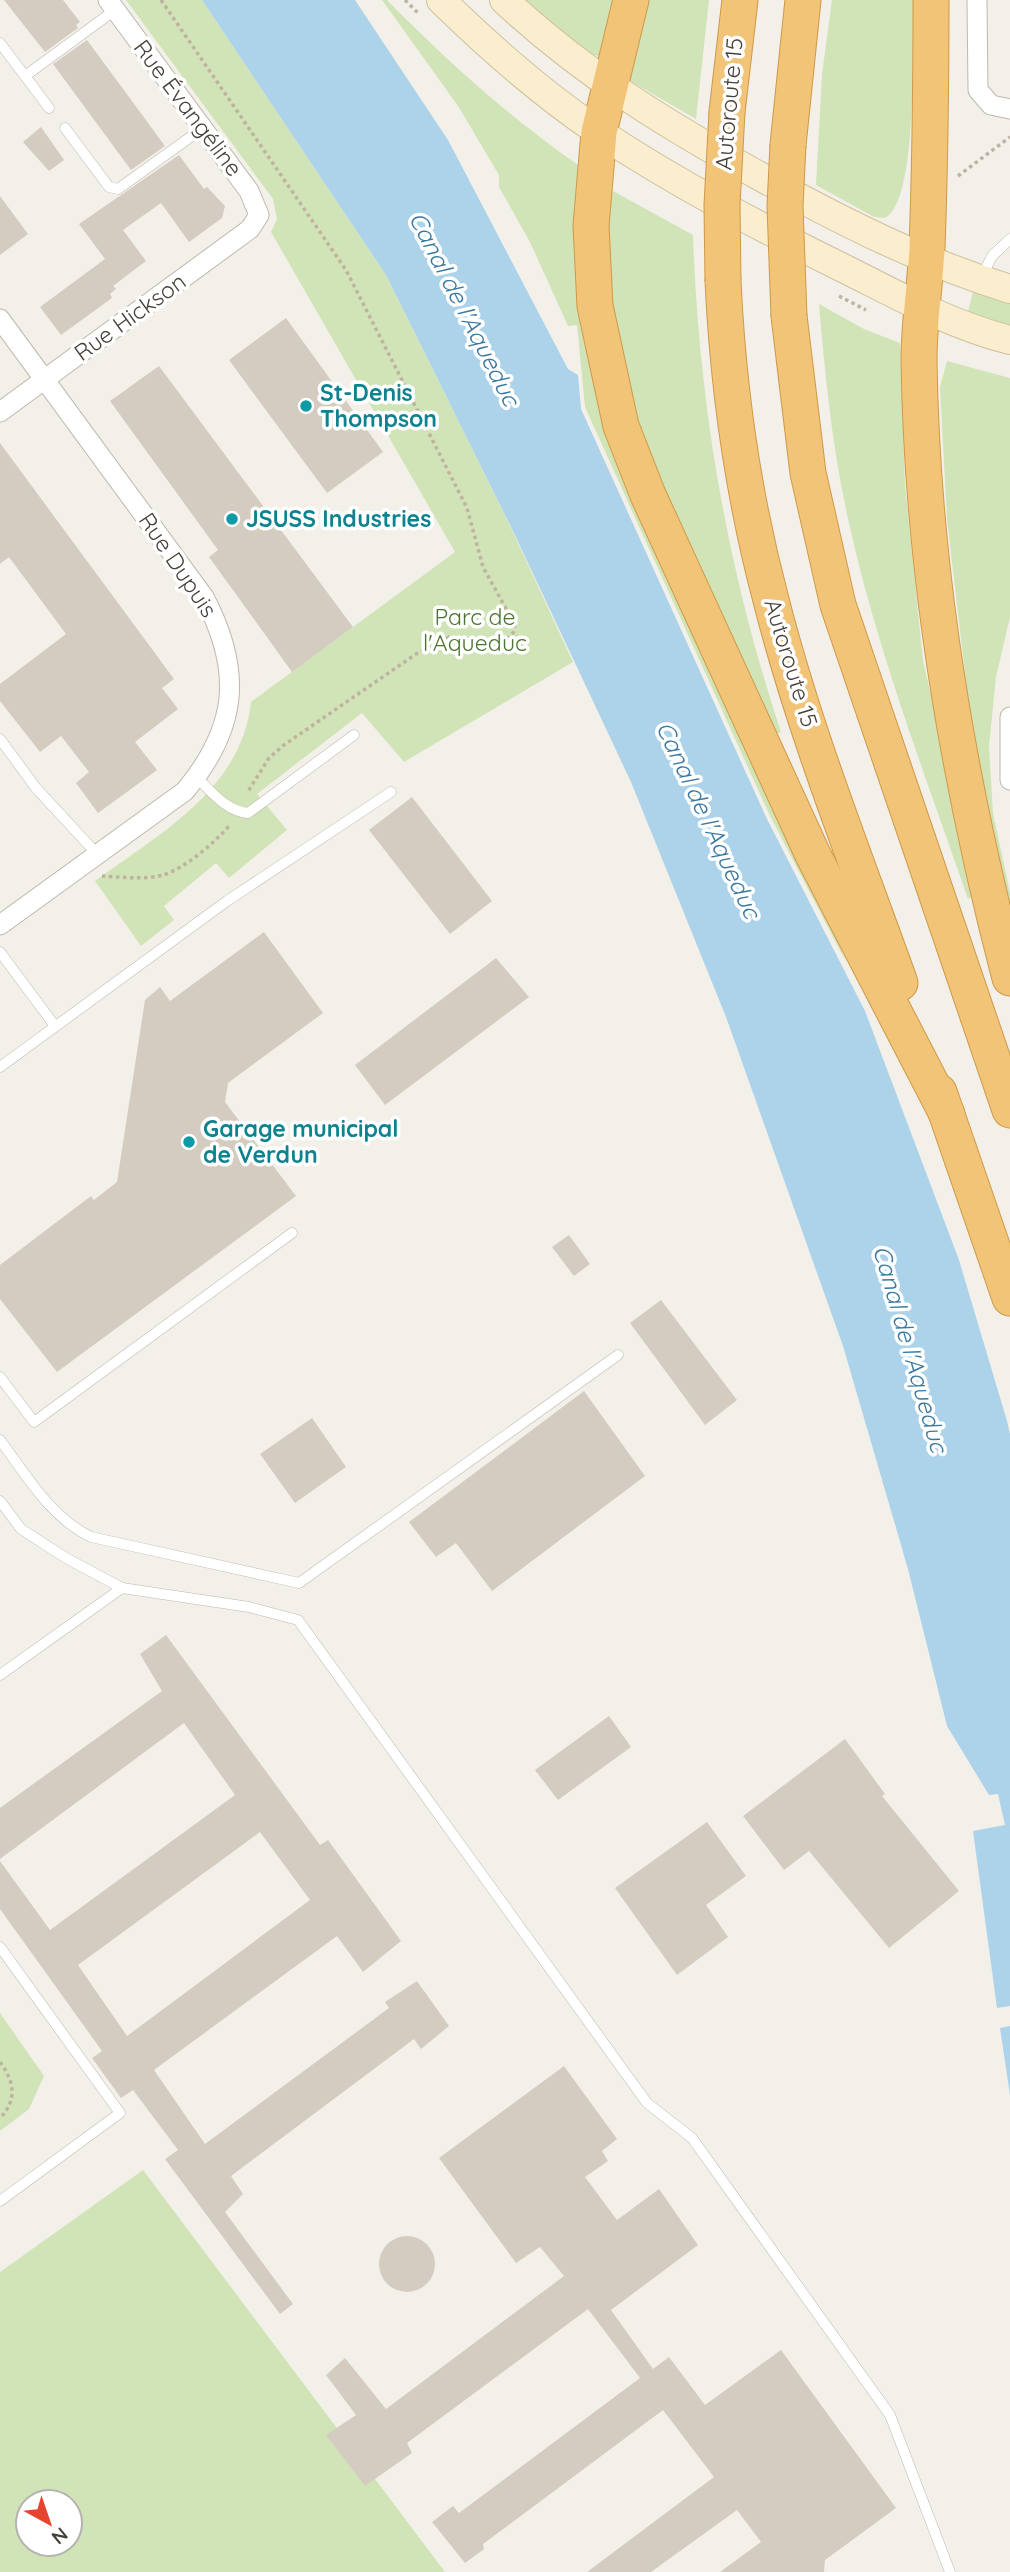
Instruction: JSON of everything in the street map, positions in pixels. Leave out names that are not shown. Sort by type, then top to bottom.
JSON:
[{"type":"highway","points":[[631,0],[599,132],[591,226],[595,306],[621,426],[648,495],[813,855],[947,1114]]},
{"type":"highway","name":"Autoroute 15","points":[[740,0],[727,112],[722,205],[723,281],[736,432],[771,602],[834,799],[1010,1298]]},
{"type":"highway","points":[[803,0],[788,145],[785,206],[789,316],[808,472],[838,604],[1010,1110]]},
{"type":"highway","points":[[931,0],[926,260],[920,384],[933,583],[977,848],[1010,978]]},
{"type":"main road","points":[[441,0],[514,66],[599,132],[743,216],[923,309],[962,326],[1010,340]]},
{"type":"main road","points":[[505,0],[609,86],[673,128],[876,239],[926,260],[1010,289]]},
{"type":"street","points":[[977,0],[978,90],[991,105],[1010,109]]},
{"type":"street","name":"Rue Évangéline","points":[[112,5],[256,201],[257,220]]},
{"type":"street","name":"Rue Hickson","points":[[0,412],[250,229],[257,220]]},
{"type":"street","name":"Rue Dupuis","points":[[0,319],[191,577],[220,628],[228,662],[228,709],[217,744],[196,777],[170,803],[0,925]]},
{"type":"street","points":[[1010,717],[1010,780]]},
{"type":"lane","points":[[25,76],[112,5]]},
{"type":"lane","points":[[0,43],[49,108]]},
{"type":"lane","points":[[65,128],[109,187],[118,189],[203,128]]},
{"type":"lane","points":[[980,280],[992,256],[1010,239]]},
{"type":"lane","points":[[196,777],[223,803],[237,812],[248,813],[268,801],[354,735]]},
{"type":"lane","points":[[0,738],[36,788],[97,854]]},
{"type":"lane","points":[[0,1067],[227,901],[391,792]]},
{"type":"lane","points":[[0,952],[55,1026]]},
{"type":"lane","points":[[0,1377],[34,1423],[292,1233]]},
{"type":"lane","points":[[0,1440],[53,1511],[72,1528],[91,1537],[299,1583],[618,1355]]},
{"type":"lane","points":[[0,1501],[22,1528],[66,1558],[122,1588],[248,1607],[298,1620],[647,2103],[692,2138],[890,2414],[950,2572]]},
{"type":"lane","points":[[0,1675],[122,1588]]},
{"type":"lane","points":[[0,1947],[120,2113],[0,2201]]},
{"type":"path","points":[[73,872],[153,877],[167,874],[220,836],[269,758],[408,659],[449,638],[502,643],[513,633],[514,625],[483,568],[467,508],[346,270],[161,0]]},
{"type":"path","points":[[956,177],[1010,136]]},
{"type":"path","points":[[0,2062],[8,2072],[13,2094],[10,2105],[0,2118]]},
{"type":"green space","name":"Parc de l'Aqueduc","points":[[126,0],[202,0],[386,275],[505,515],[573,662],[404,762],[362,713],[257,794],[287,830],[229,878],[216,863],[164,906],[174,920],[141,946],[95,881],[170,827],[215,784],[232,760],[244,733],[251,702],[455,552],[271,232],[277,219],[273,199]]},
{"type":"green space","points":[[382,0],[387,0],[504,109],[581,167],[581,275],[794,842],[848,966],[769,814],[585,407],[577,325],[568,326],[530,242],[499,187],[499,175],[458,106]]},
{"type":"green space","points":[[524,0],[618,0],[600,56],[591,55]]},
{"type":"green space","points":[[641,0],[709,0],[696,119],[625,78]]},
{"type":"green space","points":[[832,0],[913,0],[913,82],[909,152],[904,182],[896,205],[885,218],[874,217],[816,185],[822,74]]},
{"type":"green space","points":[[604,186],[693,235],[696,299],[709,425],[745,610],[781,732],[772,736],[657,485],[612,339]]},
{"type":"green space","points":[[974,288],[1010,300],[1010,327],[967,315]]},
{"type":"green space","points":[[819,304],[864,329],[900,343],[905,485],[923,660],[976,896],[968,899],[886,660],[858,563],[833,436]]},
{"type":"green space","points":[[947,361],[1010,378],[1010,617],[996,677],[989,747],[993,813],[1010,893],[1010,918],[974,751],[947,519],[940,387]]},
{"type":"green space","points":[[0,2013],[44,2076],[29,2109],[0,2131]]},
{"type":"green space","points":[[143,2170],[445,2572],[0,2572],[0,2272]]},
{"type":"water","name":"Canal de l'Aqueduc","points":[[202,0],[355,0],[448,140],[568,369],[578,375],[581,409],[766,817],[865,1011],[959,1260],[1010,1434],[1010,2006],[997,2008],[973,1831],[1005,1825],[998,1794],[989,1795],[947,1726],[908,1569],[843,1346],[726,1017],[631,782],[512,529],[386,275]]},
{"type":"water","points":[[1010,2026],[1010,2095],[1000,2028]]},
{"type":"building","points":[[4,0],[63,0],[80,22],[76,25],[78,28],[45,52]]},
{"type":"building","points":[[87,40],[165,146],[131,170],[53,64]]},
{"type":"building","points":[[41,127],[64,160],[49,171],[23,142]]},
{"type":"building","points":[[179,155],[204,189],[207,187],[225,206],[222,218],[189,242],[161,203],[123,230],[146,261],[113,286],[116,289],[110,294],[112,298],[61,335],[40,307],[105,259],[79,224]]},
{"type":"building","points":[[0,196],[28,234],[0,255]]},
{"type":"building","name":"St-Denis Thompson","points":[[286,318],[383,452],[327,493],[229,360]]},
{"type":"building","name":"JSUSS Industries","points":[[159,366],[353,627],[292,672],[209,557],[218,550],[110,401]]},
{"type":"building","points":[[0,443],[174,679],[162,688],[178,709],[135,742],[157,770],[98,813],[76,783],[89,772],[61,736],[40,752],[0,701],[0,684],[66,634],[9,557],[0,564]]},
{"type":"building","points":[[412,797],[492,901],[450,934],[369,830]]},
{"type":"building","name":"Garage municipal de Verdun","points":[[264,932],[323,1013],[228,1083],[225,1102],[296,1196],[57,1372],[0,1299],[0,1265],[91,1196],[94,1200],[117,1182],[145,1000],[160,987],[170,1001]]},
{"type":"building","points":[[496,958],[529,997],[385,1105],[355,1065]]},
{"type":"building","points":[[569,1235],[590,1264],[574,1276],[552,1247]]},
{"type":"building","points":[[661,1300],[737,1400],[705,1425],[630,1323]]},
{"type":"building","points":[[584,1391],[645,1476],[492,1591],[456,1543],[436,1557],[409,1522]]},
{"type":"building","points":[[312,1418],[346,1467],[295,1503],[260,1454]]},
{"type":"building","points":[[166,1635],[320,1845],[328,1840],[401,1941],[363,1972],[337,1936],[154,2070],[205,2144],[389,2008],[385,2002],[417,1981],[449,2026],[421,2049],[414,2039],[231,2176],[243,2194],[225,2212],[293,2304],[280,2314],[165,2159],[178,2150],[133,2090],[121,2098],[92,2058],[102,2051],[0,1909],[0,1861],[50,1930],[235,1795],[184,1723],[0,1859],[0,1808],[162,1691],[140,1654]],"holes":[[[260,1832],[310,1900],[127,2036],[78,1965]]]},
{"type":"building","points":[[609,1716],[631,1747],[558,1800],[535,1770]]},
{"type":"building","points":[[845,1739],[885,1794],[882,1796],[959,1891],[889,1948],[809,1851],[784,1870],[743,1816]]},
{"type":"building","points":[[707,1822],[746,1876],[706,1905],[728,1937],[677,1975],[615,1888]]},
{"type":"building","points":[[564,2066],[617,2139],[602,2151],[608,2161],[585,2177],[617,2220],[659,2189],[698,2245],[611,2310],[653,2369],[669,2357],[705,2405],[781,2350],[896,2508],[825,2560],[824,2572],[720,2572],[761,2542],[737,2510],[651,2572],[587,2572],[714,2477],[663,2410],[483,2544],[484,2549],[465,2563],[432,2522],[453,2506],[459,2513],[640,2378],[588,2309],[407,2443],[412,2453],[365,2486],[326,2435],[356,2415],[326,2375],[345,2358],[386,2409],[564,2276],[540,2247],[516,2263],[439,2158]]},
{"type":"building","points":[[402,2236],[412,2236],[427,2244],[433,2253],[433,2275],[427,2284],[412,2292],[402,2292],[384,2280],[379,2269],[379,2259],[391,2241]]},
{"type":"place","name":"St-Denis Thompson","points":[[306,406]]},
{"type":"place","name":"JSUSS Industries","points":[[232,519]]},
{"type":"place","name":"Garage municipal de Verdun","points":[[189,1142]]}]
